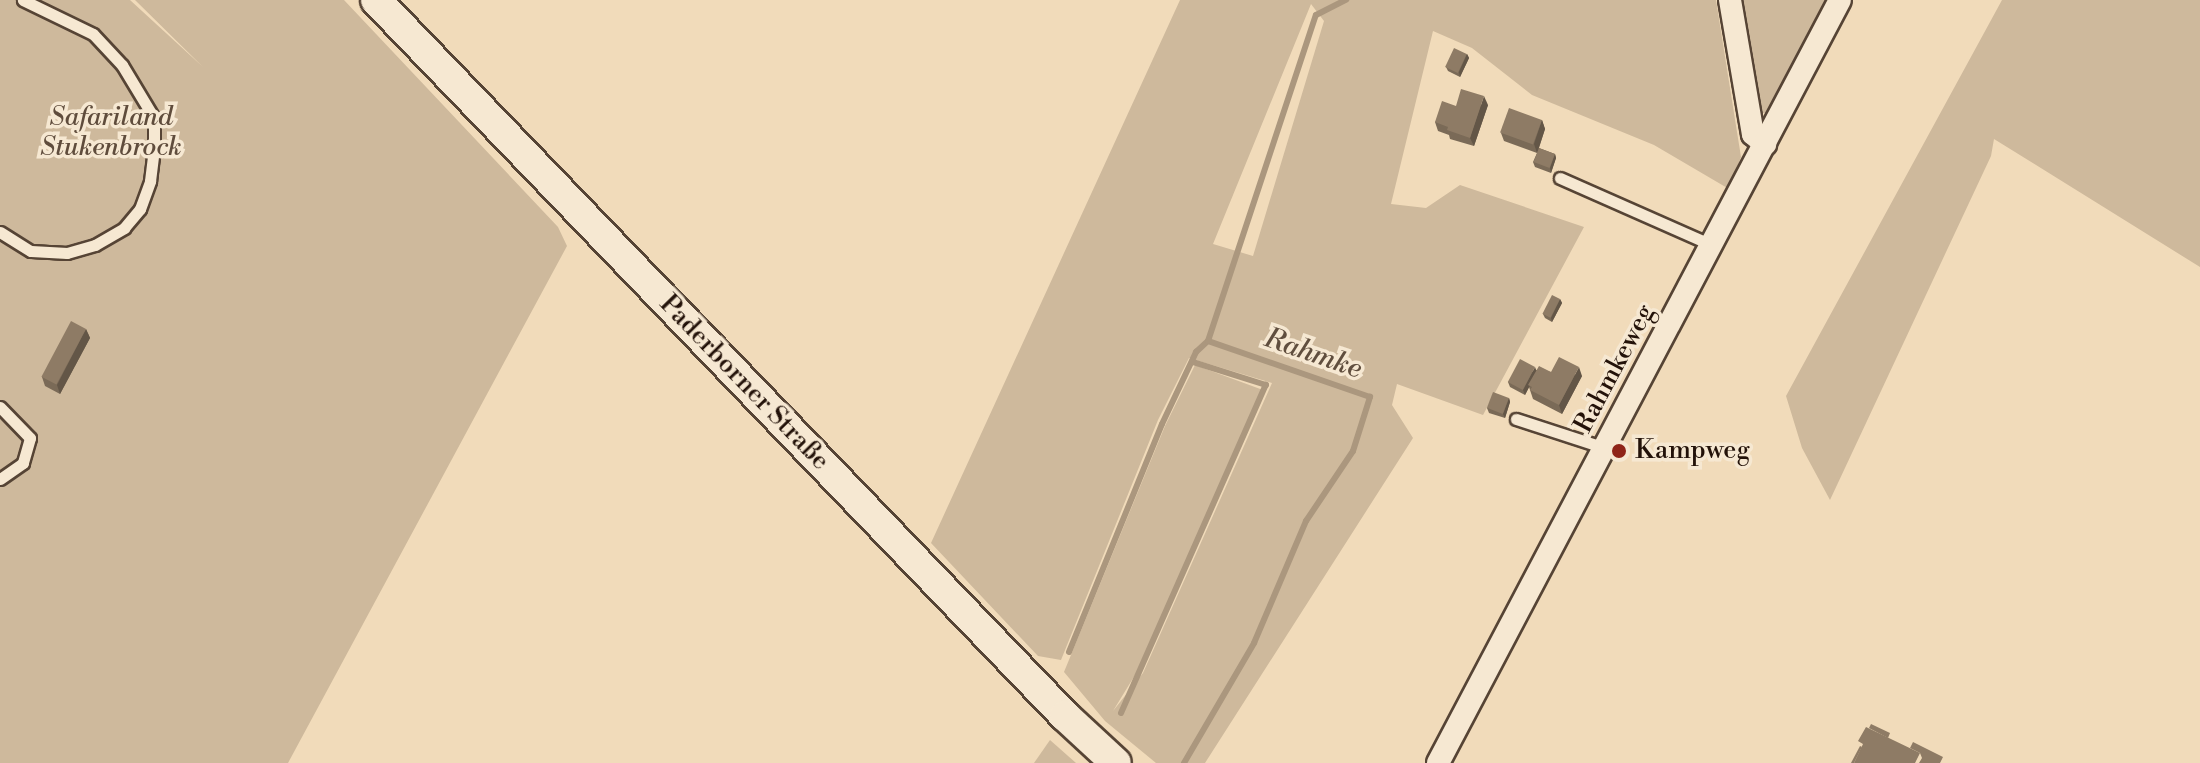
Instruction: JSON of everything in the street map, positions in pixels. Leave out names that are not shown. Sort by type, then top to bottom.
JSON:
[{"type":"main road","name":"Paderborner Straße","points":[[376,0],[1065,716],[1116,763]]},
{"type":"street","points":[[1730,0],[1753,134],[1765,144]]},
{"type":"street","name":"Rahmkeweg","points":[[1438,763],[1840,0]]},
{"type":"lane","points":[[0,232],[31,251],[67,253],[95,245],[124,228],[140,209],[150,181],[154,149],[154,118],[122,65],[93,34],[23,0]]},
{"type":"lane","points":[[1560,178],[1712,245]]},
{"type":"lane","points":[[0,407],[30,438],[23,463],[0,479]]},
{"type":"lane","points":[[1516,419],[1605,448]]},
{"type":"green space","name":"Safariland Stukenbrock","points":[[0,0],[130,0],[203,67],[135,0],[344,0],[558,227],[567,246],[288,763],[0,763]]},
{"type":"green space","points":[[1180,0],[1716,0],[1741,157],[1729,189],[1654,145],[1532,95],[1472,48],[1433,31],[1391,204],[1426,208],[1460,185],[1584,227],[1483,415],[1397,384],[1392,405],[1413,438],[1205,763],[1156,763],[1105,721],[1064,672],[1165,426],[1195,365],[1263,390],[1135,675],[1113,711],[1143,673],[1272,383],[1189,358],[1158,420],[1061,660],[1038,656],[931,543]],"holes":[[[1311,4],[1324,21],[1253,256],[1213,244]]]},
{"type":"green space","points":[[1739,0],[1828,0],[1768,114],[1755,111]]},
{"type":"green space","points":[[2002,0],[2200,0],[2200,267],[1994,139],[1991,156],[1830,500],[1802,448],[1786,396]]},
{"type":"green space","points":[[1050,740],[1076,763],[1034,763]]},
{"type":"building","points":[[1454,48],[1467,54],[1458,73],[1445,67]]},
{"type":"building","points":[[1461,89],[1484,96],[1470,138],[1435,122],[1442,101],[1456,106]]},
{"type":"building","points":[[1509,108],[1542,120],[1533,144],[1500,132]]},
{"type":"building","points":[[1539,148],[1555,154],[1549,168],[1534,162]]},
{"type":"building","points":[[1552,295],[1560,299],[1550,318],[1542,314]]},
{"type":"building","points":[[71,321],[86,329],[56,385],[41,377]]},
{"type":"building","points":[[1559,357],[1579,367],[1559,405],[1530,390],[1532,387],[1528,385],[1539,366],[1551,372]]},
{"type":"building","points":[[1520,359],[1535,367],[1523,390],[1508,382]]},
{"type":"building","points":[[1493,392],[1509,398],[1503,414],[1487,408]]},
{"type":"building","points":[[1871,724],[1890,733],[1888,738],[1869,728]]},
{"type":"building","points":[[1866,727],[1920,753],[1915,763],[1854,763],[1863,744],[1858,741]]},
{"type":"building","points":[[1913,742],[1943,757],[1940,763],[1919,763],[1922,758],[1920,753],[1910,748]]},
{"type":"building","points":[[1860,746],[1854,763],[1851,763]]},
{"type":"waterway","name":"Rahmke","points":[[1184,763],[1254,643],[1306,521],[1353,451],[1370,397],[1208,341],[1316,15],[1346,0]]},
{"type":"waterway","points":[[1069,652],[1162,424],[1196,352],[1208,341]]},
{"type":"waterway","name":"Rahmke","points":[[1121,713],[1266,385],[1193,362]]},
{"type":"place","name":"Kampweg","points":[[1619,451]]}]
